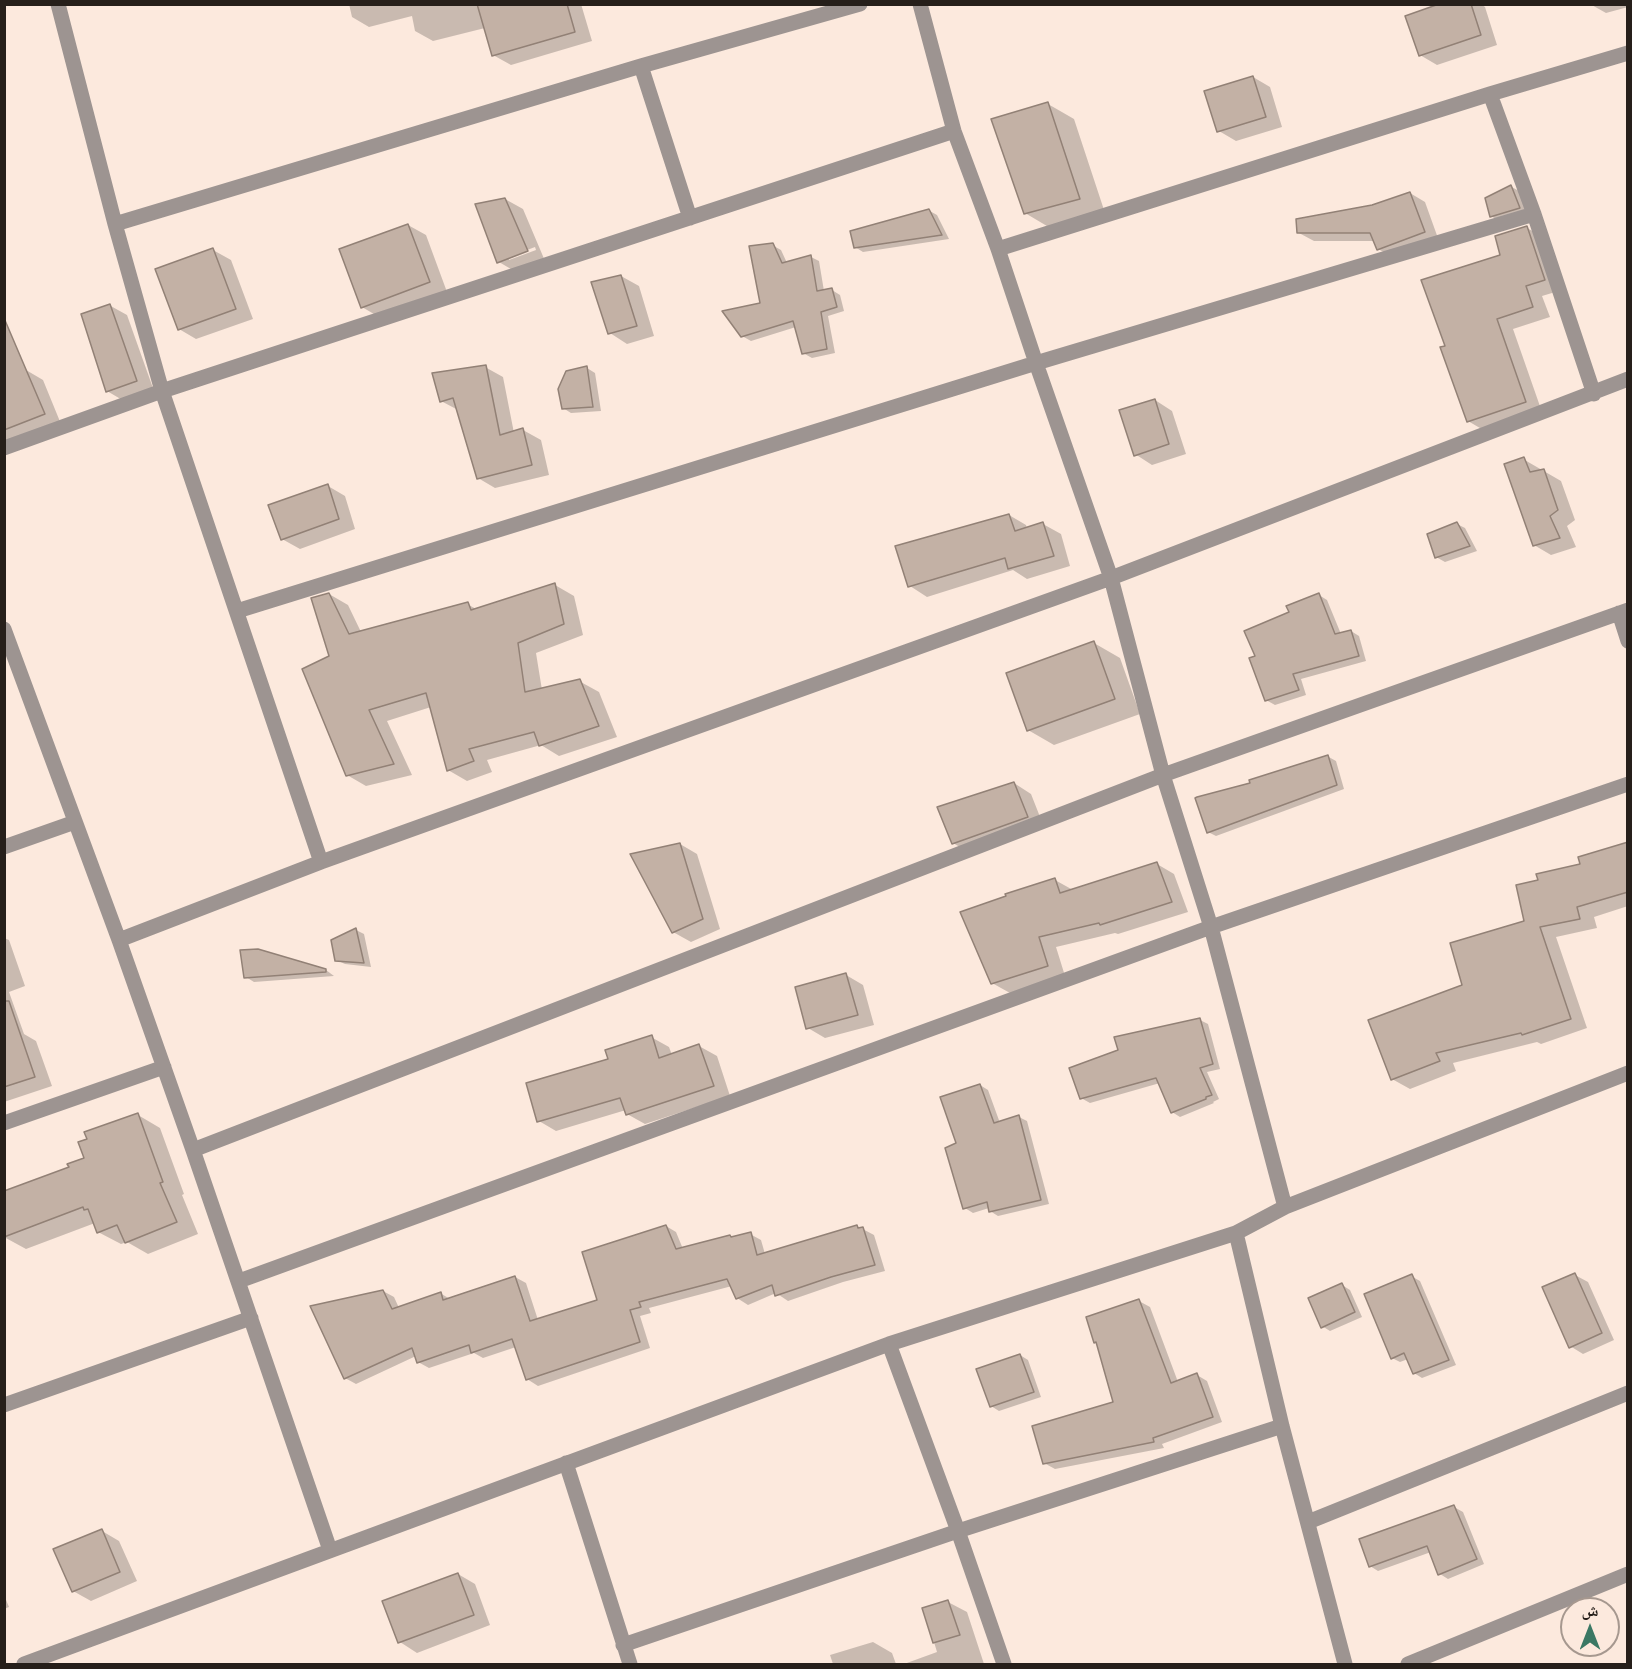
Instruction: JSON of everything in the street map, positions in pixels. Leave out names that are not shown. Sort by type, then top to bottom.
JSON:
[{"type":"street","points":[[58,4],[115,224],[162,391],[321,862]]},
{"type":"street","points":[[115,224],[641,66],[860,4]]},
{"type":"street","points":[[920,4],[954,131],[998,249],[1035,363],[1112,578],[1163,775],[1210,927],[1285,1207]]},
{"type":"street","points":[[998,249],[1490,94],[1628,53]]},
{"type":"street","points":[[641,66],[690,218]]},
{"type":"street","points":[[1490,94],[1534,214],[1594,394]]},
{"type":"street","points":[[4,448],[162,391],[954,131]]},
{"type":"street","points":[[237,611],[1035,363],[1534,214]]},
{"type":"street","points":[[119,940],[321,862],[1112,578],[1628,379]]},
{"type":"street","points":[[194,1150],[1163,775],[1623,611],[1628,641]]},
{"type":"street","points":[[4,629],[194,1150],[330,1550]]},
{"type":"street","points":[[238,1281],[1210,927],[1628,784]]},
{"type":"street","points":[[4,847],[75,822]]},
{"type":"street","points":[[4,1123],[164,1067]]},
{"type":"street","points":[[25,1664],[889,1344],[1236,1233],[1285,1207],[1628,1073]]},
{"type":"street","points":[[1236,1233],[1282,1426],[1345,1665]]},
{"type":"street","points":[[4,1406],[251,1318]]},
{"type":"street","points":[[889,1344],[1004,1665]]},
{"type":"street","points":[[1308,1522],[1628,1393]]},
{"type":"street","points":[[624,1645],[1282,1426]]},
{"type":"street","points":[[566,1463],[630,1665]]},
{"type":"street","points":[[1408,1665],[1628,1574]]},
{"type":"building","points":[[477,4],[567,4],[575,32],[492,56]]},
{"type":"building","points":[[1439,4],[1471,4],[1481,35],[1419,56],[1405,16]]},
{"type":"building","points":[[1253,76],[1266,117],[1217,132],[1204,91]]},
{"type":"building","points":[[1048,102],[1080,199],[1024,214],[991,119]]},
{"type":"building","points":[[1511,185],[1520,208],[1490,217],[1485,198]]},
{"type":"building","points":[[1410,192],[1425,232],[1377,250],[1370,233],[1297,233],[1296,219],[1372,205]]},
{"type":"building","points":[[505,198],[528,251],[497,263],[475,204]]},
{"type":"building","points":[[929,209],[942,235],[854,248],[850,231]]},
{"type":"building","points":[[408,224],[430,282],[361,308],[339,249]]},
{"type":"building","points":[[1527,226],[1545,280],[1526,286],[1533,307],[1497,319],[1526,402],[1467,422],[1440,347],[1445,346],[1421,280],[1500,255],[1495,236]]},
{"type":"building","points":[[773,243],[782,263],[811,255],[817,291],[832,288],[837,307],[821,312],[827,349],[802,354],[793,321],[741,337],[722,311],[760,303],[749,246]]},
{"type":"building","points":[[213,248],[236,309],[178,330],[155,269]]},
{"type":"building","points":[[621,275],[637,326],[608,334],[591,282]]},
{"type":"building","points":[[110,304],[137,381],[106,392],[81,314]]},
{"type":"building","points":[[4,318],[45,414],[4,430]]},
{"type":"building","points":[[486,365],[500,435],[523,428],[532,465],[477,479],[453,398],[440,402],[432,373]]},
{"type":"building","points":[[587,366],[593,407],[562,409],[558,389],[566,371]]},
{"type":"building","points":[[1155,399],[1169,444],[1134,456],[1119,410]]},
{"type":"building","points":[[1524,457],[1530,472],[1544,469],[1558,510],[1550,516],[1560,538],[1533,546],[1504,464]]},
{"type":"building","points":[[328,484],[339,519],[281,540],[268,505]]},
{"type":"building","points":[[1009,514],[1015,531],[1043,522],[1054,556],[1008,569],[1005,558],[908,587],[895,546]]},
{"type":"building","points":[[1457,522],[1470,546],[1435,558],[1427,534]]},
{"type":"building","points":[[555,583],[564,624],[518,643],[525,692],[580,679],[599,726],[539,746],[534,732],[469,749],[474,761],[447,771],[426,693],[369,710],[394,764],[346,776],[302,669],[329,656],[311,598],[329,593],[349,634],[468,602],[471,610]]},
{"type":"building","points":[[1319,593],[1335,634],[1351,630],[1359,656],[1293,674],[1299,690],[1265,701],[1249,658],[1255,656],[1244,631],[1289,612],[1286,606]]},
{"type":"building","points":[[1094,641],[1115,699],[1027,731],[1006,673]]},
{"type":"building","points":[[1328,755],[1337,785],[1207,833],[1195,798],[1250,783],[1249,780]]},
{"type":"building","points":[[1014,782],[1028,817],[952,844],[937,807]]},
{"type":"building","points":[[1628,842],[1628,892],[1577,907],[1580,919],[1540,927],[1571,1019],[1522,1035],[1521,1033],[1436,1053],[1440,1061],[1391,1080],[1368,1020],[1462,985],[1450,943],[1524,921],[1516,885],[1538,880],[1536,874],[1580,864],[1578,857]]},
{"type":"building","points":[[680,843],[703,919],[672,933],[630,854]]},
{"type":"building","points":[[1157,862],[1172,902],[1100,925],[1099,923],[1039,937],[1048,966],[991,984],[960,912],[1055,878],[1060,893]]},
{"type":"building","points":[[356,928],[364,963],[335,961],[331,940]]},
{"type":"building","points":[[258,949],[326,969],[326,972],[244,978],[240,950]]},
{"type":"building","points":[[846,973],[858,1015],[806,1029],[795,987]]},
{"type":"building","points":[[4,1001],[9,1001],[35,1077],[4,1087]]},
{"type":"building","points":[[1200,1018],[1213,1064],[1200,1068],[1212,1095],[1171,1113],[1156,1078],[1080,1099],[1069,1068],[1118,1050],[1114,1037]]},
{"type":"building","points":[[652,1035],[659,1058],[699,1044],[714,1086],[626,1115],[620,1098],[537,1122],[526,1083],[608,1059],[605,1050]]},
{"type":"building","points":[[980,1084],[994,1123],[1019,1115],[1041,1200],[989,1212],[987,1202],[963,1209],[945,1148],[956,1143],[940,1097]]},
{"type":"building","points":[[138,1113],[163,1182],[160,1183],[177,1222],[125,1243],[117,1225],[97,1233],[88,1209],[84,1210],[83,1207],[4,1237],[4,1191],[69,1167],[67,1164],[84,1158],[78,1142],[87,1139],[84,1132]]},
{"type":"building","points":[[666,1225],[676,1249],[751,1232],[757,1255],[857,1225],[858,1228],[863,1227],[875,1265],[775,1296],[772,1285],[736,1299],[727,1279],[639,1302],[641,1307],[630,1310],[640,1342],[526,1380],[512,1339],[471,1353],[469,1345],[417,1363],[412,1348],[344,1379],[310,1306],[383,1290],[392,1309],[441,1292],[443,1300],[515,1276],[530,1321],[597,1300],[582,1252]]},
{"type":"building","points":[[1575,1273],[1602,1333],[1569,1348],[1542,1287]]},
{"type":"building","points":[[1412,1274],[1449,1360],[1413,1374],[1404,1353],[1391,1359],[1364,1294]]},
{"type":"building","points":[[1342,1283],[1355,1312],[1321,1328],[1308,1298]]},
{"type":"building","points":[[1139,1299],[1171,1383],[1197,1373],[1213,1417],[1153,1438],[1154,1442],[1043,1464],[1032,1426],[1113,1402],[1096,1342],[1094,1343],[1086,1317]]},
{"type":"building","points":[[1020,1354],[1034,1392],[990,1407],[976,1369]]},
{"type":"building","points":[[1454,1505],[1477,1559],[1438,1575],[1427,1546],[1369,1567],[1359,1539]]},
{"type":"building","points":[[102,1529],[120,1572],[72,1592],[53,1549]]},
{"type":"building","points":[[458,1573],[474,1615],[398,1643],[382,1601]]},
{"type":"building","points":[[948,1600],[960,1635],[933,1643],[922,1608]]}]
